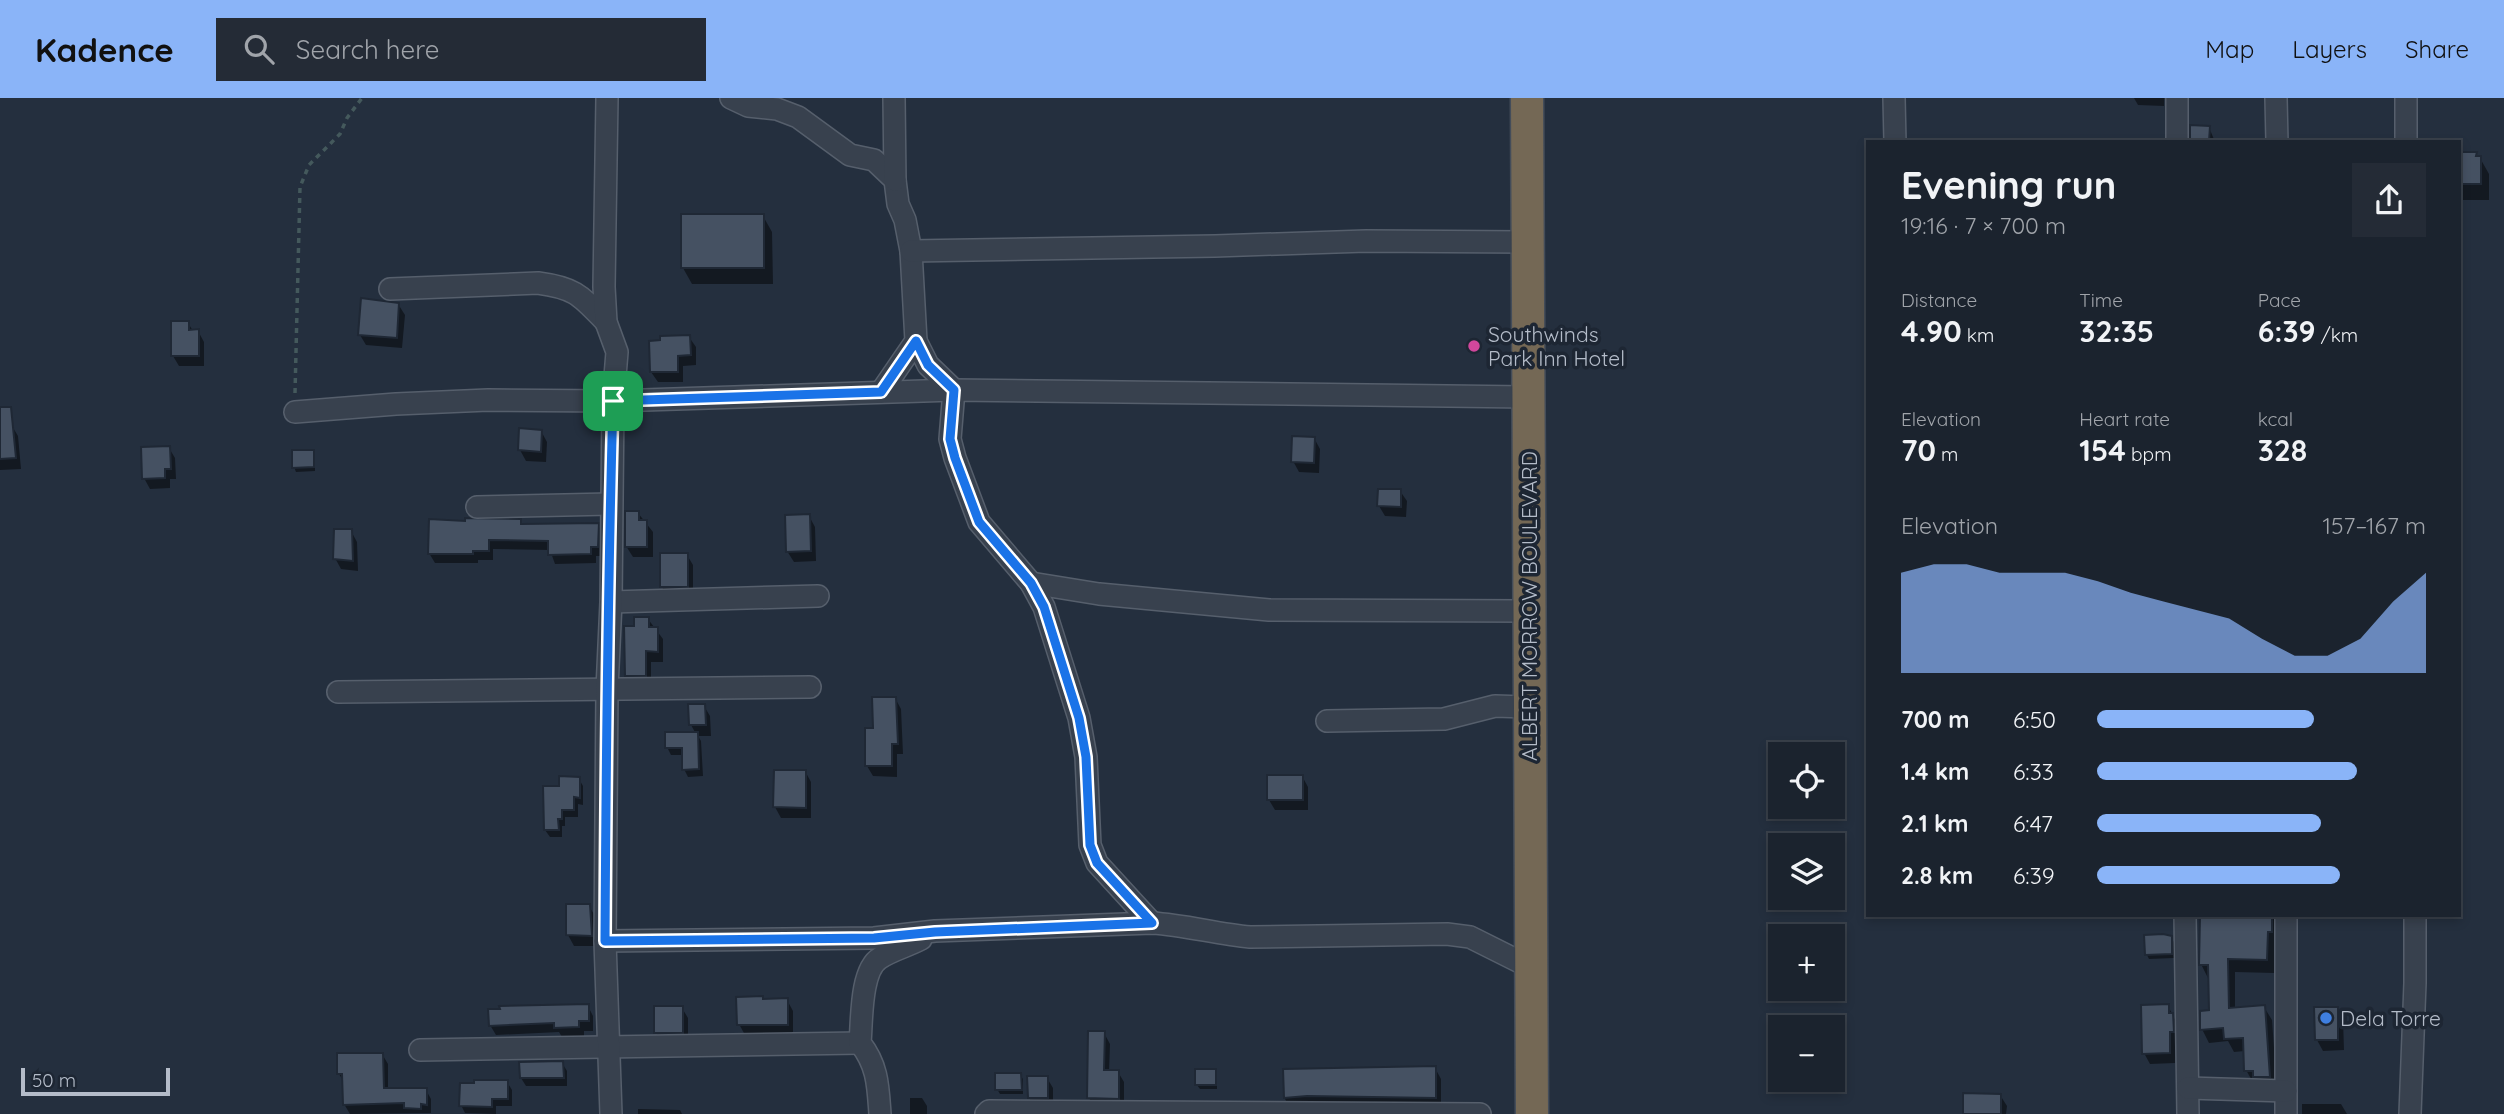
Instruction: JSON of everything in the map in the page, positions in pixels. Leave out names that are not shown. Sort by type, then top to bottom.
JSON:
[{"type":"highway","name":"ALBERT MORROW BOULEVARD","points":[[1527,98],[1532,1114]]},
{"type":"street","points":[[607,98],[604,287],[606,322],[617,352],[610,504],[611,602],[607,689],[605,941],[611,1114]]},
{"type":"street","points":[[731,98],[748,106],[777,109],[798,117],[850,155],[874,160],[895,180]]},
{"type":"street","points":[[894,98],[895,180],[898,204],[905,220],[911,251],[916,341],[928,365],[954,390]]},
{"type":"street","points":[[1894,98],[1895,140]]},
{"type":"street","points":[[2177,98],[2177,140]]},
{"type":"street","points":[[2276,98],[2277,140]]},
{"type":"street","points":[[2406,98],[2406,140]]},
{"type":"street","points":[[911,251],[1366,241],[1528,242]]},
{"type":"street","points":[[390,289],[538,283],[563,287],[579,295],[606,322]]},
{"type":"street","points":[[881,392],[916,341]]},
{"type":"street","points":[[295,412],[488,400],[613,401],[954,390],[1529,397]]},
{"type":"street","points":[[954,390],[950,439],[979,522],[1031,583],[1044,607],[1079,718],[1086,757],[1090,845],[1097,863],[1152,923]]},
{"type":"street","points":[[477,506],[610,504]]},
{"type":"street","points":[[1031,583],[1099,594],[1269,610],[1529,611]]},
{"type":"street","points":[[611,602],[818,596]]},
{"type":"street","points":[[338,692],[810,687]]},
{"type":"street","points":[[1327,721],[1444,719],[1495,706],[1529,707]]},
{"type":"street","points":[[2185,917],[2188,1114]]},
{"type":"street","points":[[2286,917],[2286,1114]]},
{"type":"street","points":[[2410,1114],[2415,917]]},
{"type":"street","points":[[605,941],[862,938],[935,932],[1152,923],[1250,937],[1447,934],[1470,937],[1530,967]]},
{"type":"street","points":[[880,1114],[874,1066],[860,1043],[866,982],[877,959],[935,932]]},
{"type":"street","points":[[420,1050],[860,1043]]},
{"type":"street","points":[[2188,1088],[2286,1091]]},
{"type":"street","points":[[986,1114],[989,1111],[1480,1114]]},
{"type":"path","points":[[295,412],[300,187],[309,165],[340,134],[347,118],[362,98]]},
{"type":"building","points":[[2190,125],[2210,126],[2209,140],[2190,140]]},
{"type":"building","points":[[2461,152],[2477,152],[2476,156],[2481,156],[2481,184],[2461,184]]},
{"type":"building","points":[[681,214],[764,214],[764,268],[681,268]]},
{"type":"building","points":[[361,298],[399,303],[397,338],[358,335]]},
{"type":"building","points":[[171,321],[189,321],[189,330],[199,329],[199,356],[171,356]]},
{"type":"building","points":[[690,335],[691,355],[678,356],[678,372],[650,372],[649,341],[660,340],[660,336]]},
{"type":"building","points":[[0,407],[11,407],[16,458],[0,459]]},
{"type":"building","points":[[519,428],[542,430],[541,452],[518,450]]},
{"type":"building","points":[[1292,436],[1315,437],[1314,463],[1291,462]]},
{"type":"building","points":[[170,446],[171,469],[165,469],[165,478],[142,479],[141,447]]},
{"type":"building","points":[[292,450],[314,450],[314,467],[292,468]]},
{"type":"building","points":[[1378,489],[1401,489],[1401,507],[1377,506]]},
{"type":"building","points":[[625,511],[639,511],[639,520],[647,520],[647,547],[625,547]]},
{"type":"building","points":[[810,514],[811,551],[786,552],[785,515]]},
{"type":"building","points":[[465,518],[521,519],[521,524],[599,523],[598,547],[591,547],[591,554],[548,555],[548,541],[489,540],[489,551],[473,551],[473,554],[428,554],[429,519],[465,521]]},
{"type":"building","points":[[334,529],[352,529],[353,561],[333,559]]},
{"type":"building","points":[[660,553],[688,553],[688,587],[660,587]]},
{"type":"building","points":[[634,617],[649,617],[649,627],[658,627],[658,652],[646,651],[646,676],[625,676],[624,626],[634,626]]},
{"type":"building","points":[[872,697],[896,697],[898,744],[892,744],[892,766],[865,766],[865,728],[873,728]]},
{"type":"building","points":[[688,704],[705,704],[706,725],[689,725]]},
{"type":"building","points":[[665,732],[698,732],[699,769],[682,770],[682,748],[665,748]]},
{"type":"building","points":[[774,770],[806,770],[806,808],[773,807]]},
{"type":"building","points":[[1267,775],[1303,775],[1303,800],[1267,800]]},
{"type":"building","points":[[559,776],[580,777],[580,798],[574,797],[574,810],[562,810],[562,819],[558,819],[559,830],[544,830],[543,786],[559,786]]},
{"type":"building","points":[[566,904],[590,904],[592,936],[566,935]]},
{"type":"building","points":[[2200,917],[2272,917],[2272,932],[2268,932],[2267,960],[2228,959],[2229,1008],[2265,1005],[2270,1077],[2253,1077],[2253,1071],[2244,1071],[2243,1038],[2224,1039],[2223,1028],[2200,1030],[2200,1011],[2209,1010],[2208,965],[2199,965]]},
{"type":"building","points":[[2144,935],[2172,936],[2172,954],[2145,955]]},
{"type":"building","points":[[763,996],[763,999],[788,998],[788,1025],[737,1025],[736,997]]},
{"type":"building","points":[[589,1004],[589,1021],[579,1021],[579,1027],[554,1028],[554,1023],[489,1026],[488,1009],[500,1009],[499,1006]]},
{"type":"building","points":[[2169,1004],[2169,1013],[2173,1013],[2174,1032],[2170,1032],[2170,1053],[2142,1054],[2141,1005]]},
{"type":"building","points":[[654,1006],[683,1006],[683,1033],[654,1033]]},
{"type":"building","points":[[2314,1007],[2338,1007],[2338,1040],[2315,1040]]},
{"type":"building","points":[[1088,1031],[1105,1031],[1104,1070],[1119,1070],[1119,1099],[1087,1098]]},
{"type":"building","points":[[337,1053],[383,1053],[384,1088],[427,1088],[427,1105],[421,1104],[421,1109],[404,1108],[404,1103],[343,1105],[342,1074],[337,1074]]},
{"type":"building","points":[[563,1061],[564,1078],[520,1078],[519,1062]]},
{"type":"building","points":[[1436,1066],[1436,1098],[1284,1098],[1283,1069]]},
{"type":"building","points":[[1195,1069],[1216,1069],[1216,1085],[1195,1085]]},
{"type":"building","points":[[995,1073],[1021,1073],[1022,1090],[995,1090]]},
{"type":"building","points":[[1027,1076],[1048,1076],[1048,1098],[1028,1098]]},
{"type":"building","points":[[474,1080],[508,1080],[508,1099],[492,1099],[492,1107],[459,1106],[460,1083],[474,1083]]},
{"type":"building","points":[[1963,1093],[2001,1094],[2001,1114],[1963,1114]]},
{"type":"place","name":"Southwinds Park Inn Hotel","points":[[1474,346]]},
{"type":"place","name":"Dela Torre","points":[[2326,1018]]},
{"type":"route","points":[[916,341],[928,365],[954,390],[950,439],[979,522],[1031,583],[1044,607],[1079,718],[1086,757],[1090,845],[1097,863],[1152,923],[935,932],[874,938],[768,937],[605,941],[613,401],[881,392],[916,341]]}]
